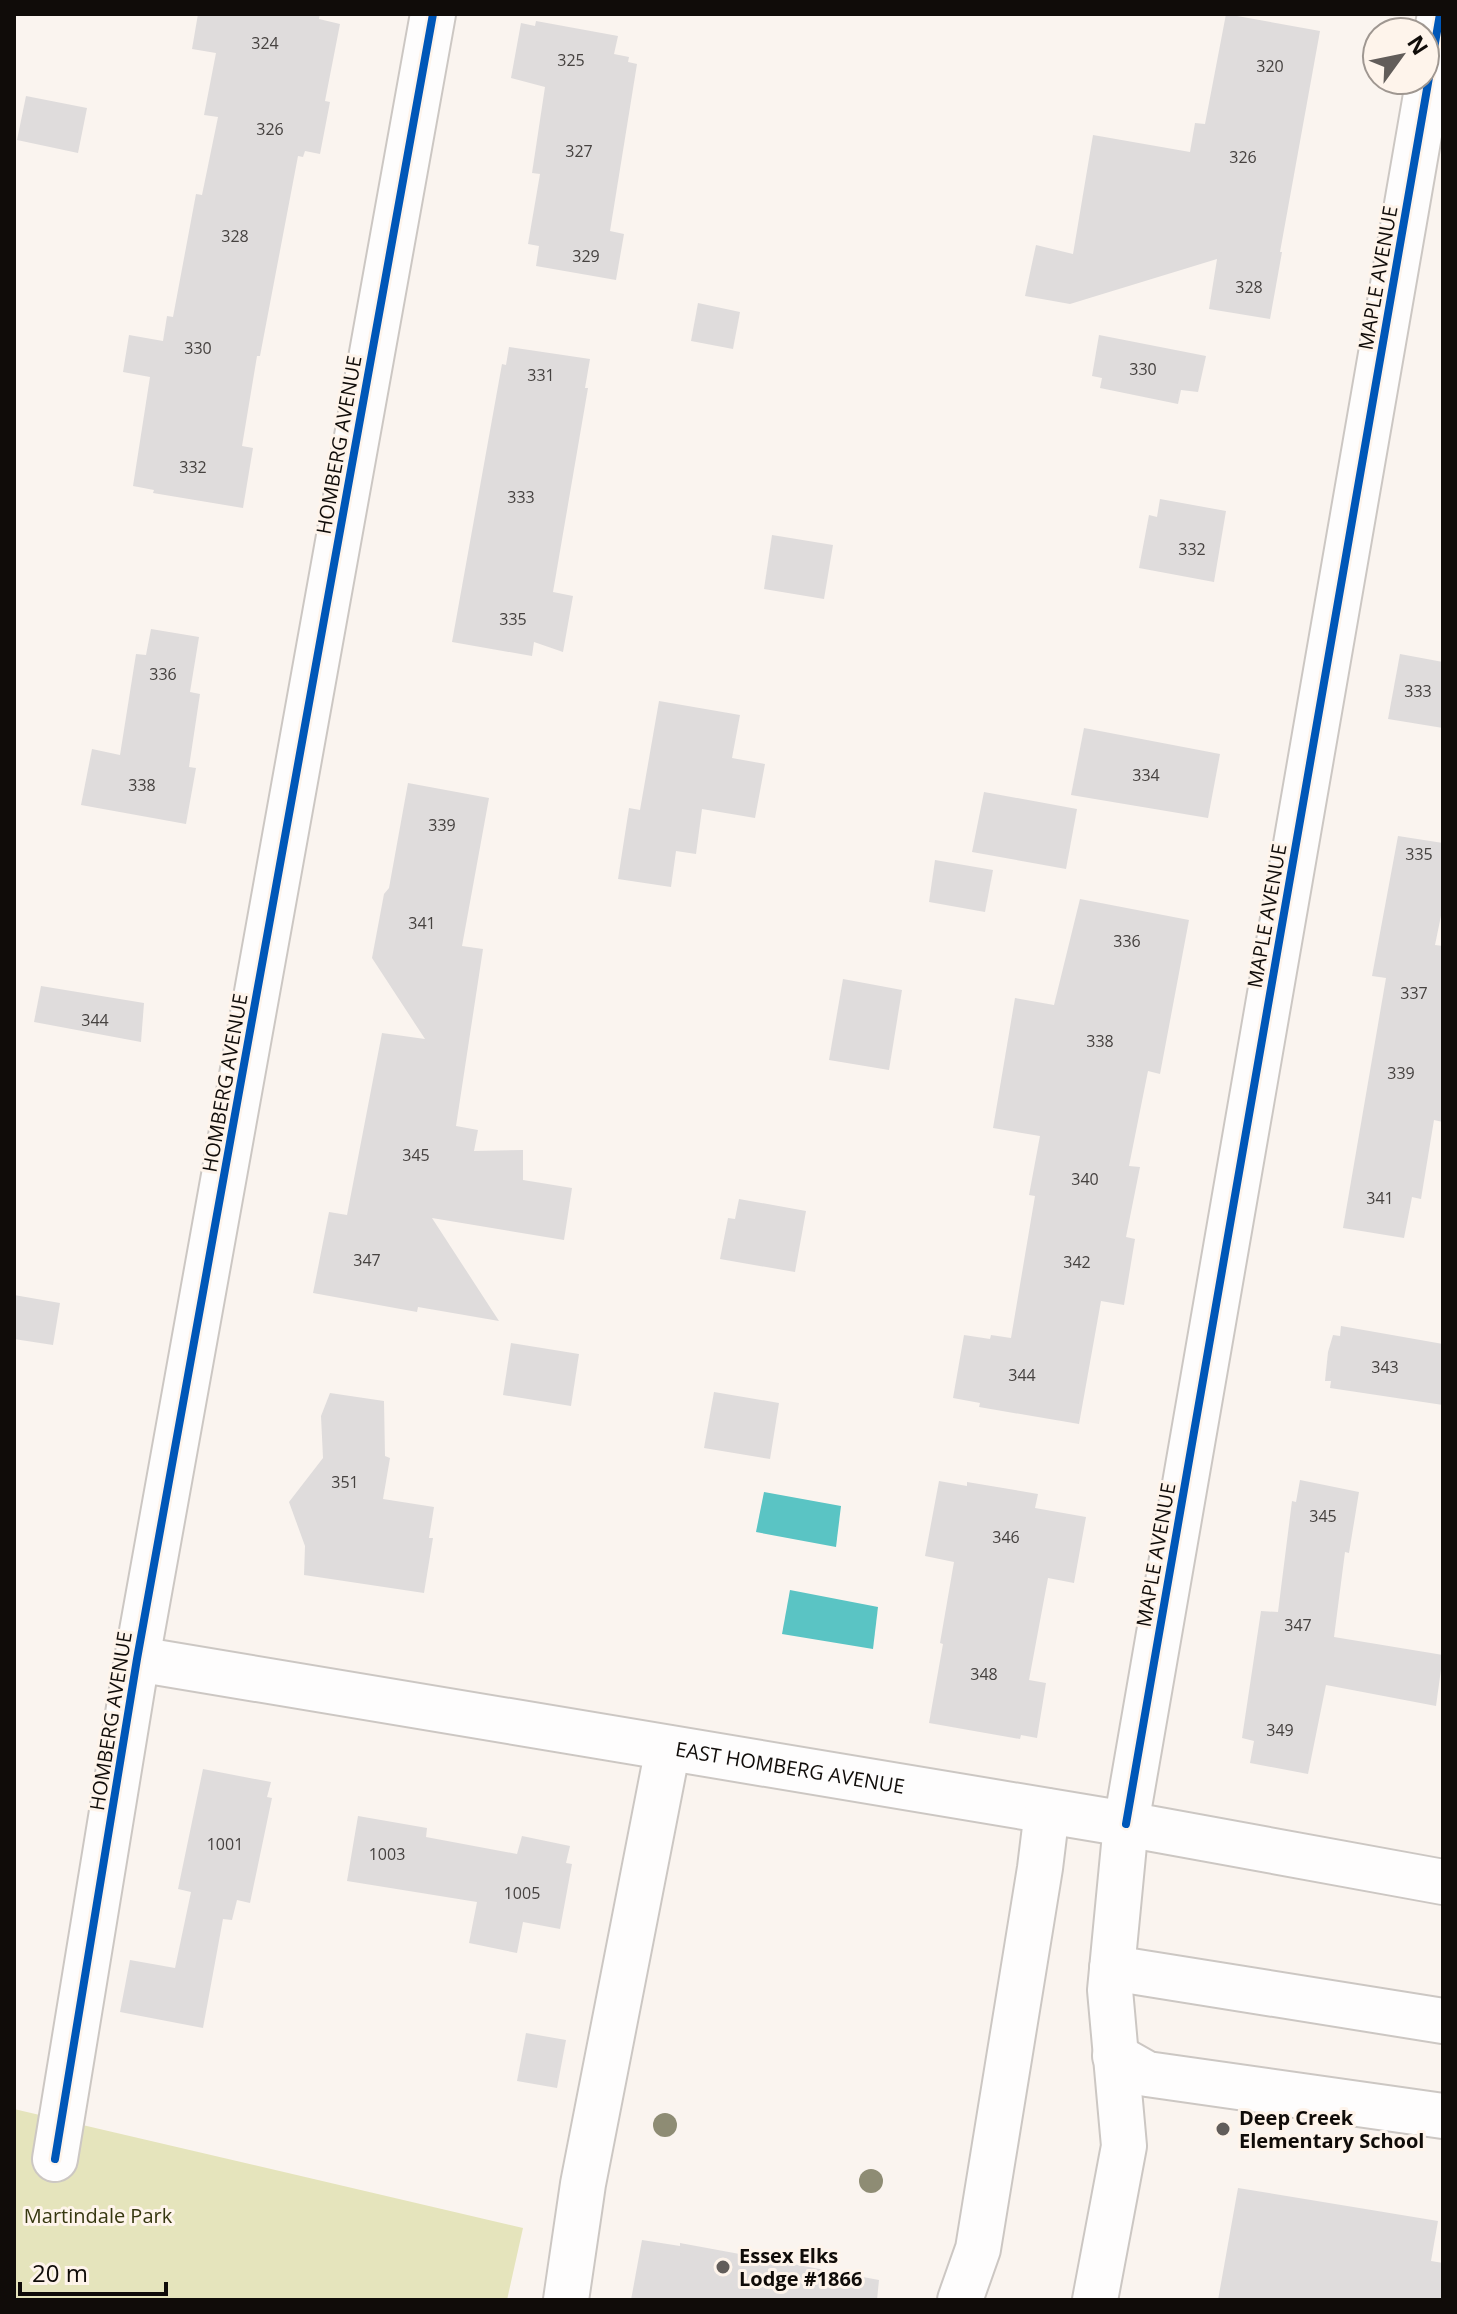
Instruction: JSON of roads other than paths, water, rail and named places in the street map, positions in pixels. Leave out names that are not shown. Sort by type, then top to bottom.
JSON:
[{"type":"street","name":"HOMBERG AVENUE","points":[[55,2159],[137,1659],[433,14]]},
{"type":"street","name":"MAPLE AVENUE","points":[[1095,2300],[1124,2146],[1110,1990],[1126,1824],[1440,14]]},
{"type":"street","name":"EAST HOMBERG AVENUE","points":[[137,1659],[1126,1824],[1443,1882]]},
{"type":"street","points":[[566,2300],[583,2184],[668,1748]]},
{"type":"street","points":[[960,2300],[978,2249],[1047,1811]]},
{"type":"street","points":[[1112,1968],[1443,2021]]},
{"type":"street","points":[[1115,2056],[1147,2074],[1443,2116]]},
{"type":"water","points":[[764,1492],[841,1506],[836,1547],[756,1532]]},
{"type":"water","points":[[790,1590],[878,1607],[873,1649],[782,1634]]},
{"type":"place","name":"Deep Creek Elementary School","points":[[1223,2129]]},
{"type":"place","name":"Essex Elks Lodge #1866","points":[[723,2267]]},
{"type":"park label","name":"Martindale Park","points":[[98,2216]]}]
